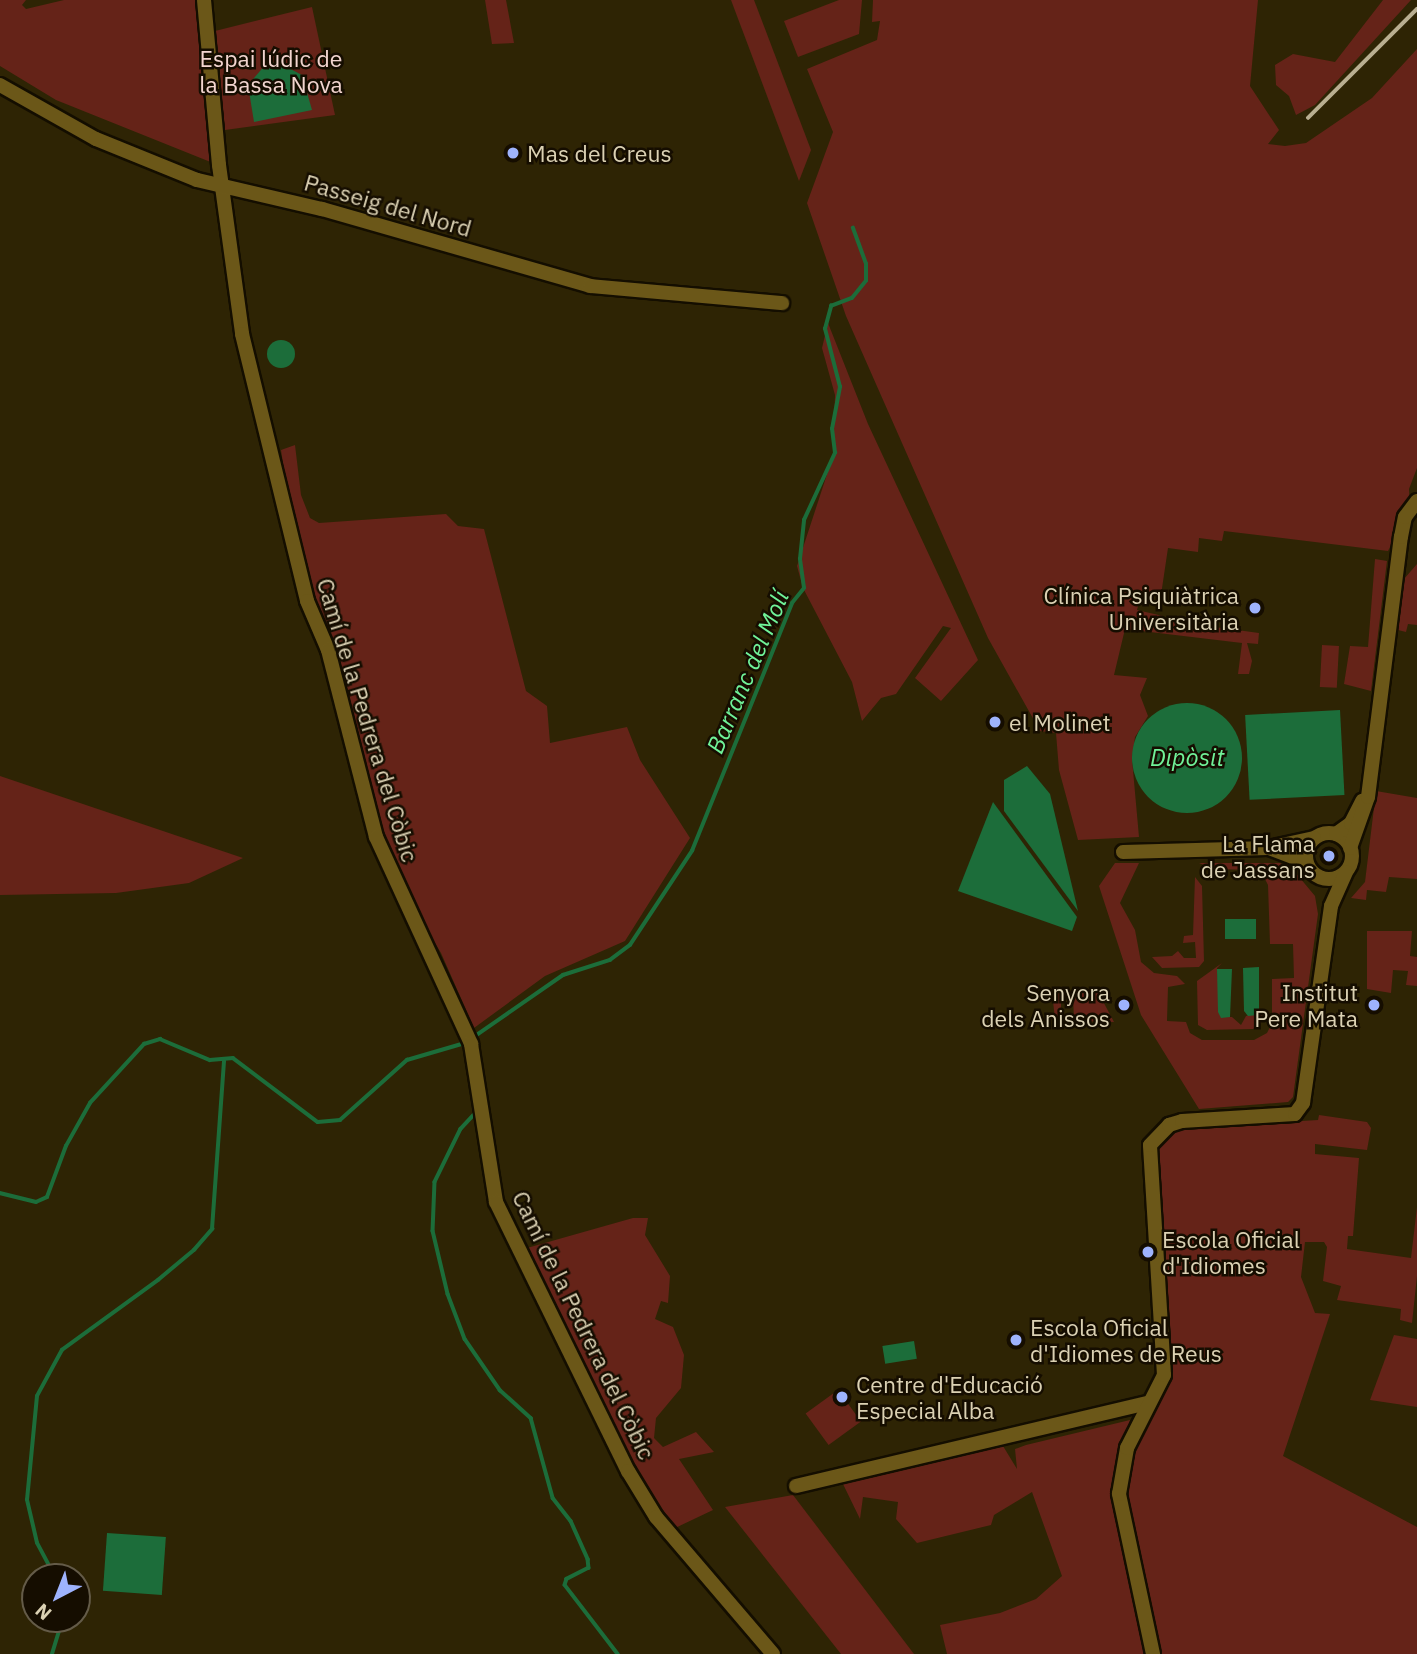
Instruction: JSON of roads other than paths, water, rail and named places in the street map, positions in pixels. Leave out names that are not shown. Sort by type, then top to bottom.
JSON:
[{"type":"street","name":"Camí de la Pedrera del Còbic","points":[[204,0],[222,185],[242,334],[307,601],[328,650],[376,837],[471,1044],[496,1202],[628,1471],[656,1517],[773,1654]]},
{"type":"street","name":"Passeig del Nord","points":[[0,85],[96,139],[222,185],[425,237],[590,286],[782,303]]},
{"type":"street","points":[[1153,1654],[1119,1494],[1127,1448],[1147,1403],[1164,1375],[1150,1145],[1169,1125],[1182,1121],[1295,1114],[1303,1103],[1331,906],[1346,872],[1350,848],[1363,822],[1401,537],[1405,517],[1417,501]]},
{"type":"street","points":[[1123,852],[1268,848],[1336,834],[1351,823],[1368,788]]},
{"type":"street","points":[[1336,834],[1350,848]]},
{"type":"street","points":[[1306,862],[1307,847],[1314,838]]},
{"type":"street","points":[[1268,848],[1306,862],[1318,877],[1331,906]]},
{"type":"street","points":[[1318,877],[1333,879],[1346,872]]},
{"type":"street","points":[[796,1486],[1147,1403]]},
{"type":"water","points":[[277,62],[302,75],[312,110],[254,122],[248,85],[266,64]]},
{"type":"water","points":[[281,340],[291,344],[295,354],[291,364],[281,368],[271,364],[267,354],[271,344]]},
{"type":"water","name":"Dipòsit","points":[[1187,703],[1208,708],[1226,719],[1237,737],[1242,758],[1237,779],[1226,797],[1208,808],[1187,813],[1166,808],[1148,797],[1137,779],[1132,758],[1137,737],[1148,719],[1166,708]]},
{"type":"water","name":"Dipòsit","points":[[1340,710],[1344,795],[1250,800],[1245,715]]},
{"type":"water","points":[[1027,766],[1050,794],[1078,911],[1004,811],[1004,780]]},
{"type":"water","points":[[993,802],[1077,917],[1072,931],[958,891]]},
{"type":"water","points":[[1225,919],[1256,919],[1256,939],[1225,939]]},
{"type":"water","points":[[1259,967],[1259,1011],[1258,1015],[1248,1016],[1244,1011],[1243,968]]},
{"type":"water","points":[[1217,969],[1232,969],[1230,1017],[1221,1018],[1218,1012]]},
{"type":"water","points":[[914,1341],[917,1359],[885,1364],[882,1346]]},
{"type":"water","points":[[107,1533],[166,1537],[162,1595],[103,1591]]},
{"type":"waterway","name":"Barranc del Molí","points":[[471,1039],[563,975],[610,960],[630,945],[692,851],[792,603],[804,588],[800,559],[804,520],[835,453],[832,429],[840,387],[825,329],[831,306],[852,298],[866,281],[866,264],[853,228]]},
{"type":"waterway","points":[[0,1193],[36,1202],[47,1197],[66,1146],[90,1103],[144,1044],[160,1039],[210,1060],[233,1058],[318,1122],[340,1120],[407,1060],[465,1043]]},
{"type":"waterway","points":[[48,1563],[37,1543],[27,1500],[37,1396],[62,1350],[158,1280],[194,1250],[212,1229],[224,1061]]},
{"type":"waterway","points":[[476,1113],[461,1129],[435,1182],[433,1231],[448,1294],[465,1339],[500,1390],[531,1418],[553,1498],[571,1521],[588,1559],[589,1568],[567,1579],[565,1585],[618,1654]]},
{"type":"waterway","points":[[52,1654],[59,1633]]},
{"type":"railway","points":[[1308,118],[1417,9]]},
{"type":"place","name":"Mas del Creus","points":[[513,153]]},
{"type":"place","name":"Clínica Psiquiàtrica Universitària","points":[[1255,608]]},
{"type":"place","name":"el Molinet","points":[[995,722]]},
{"type":"place","name":"La Flama de Jassans","points":[[1329,856]]},
{"type":"place","name":"Senyora dels Anissos","points":[[1124,1005]]},
{"type":"place","name":"Institut Pere Mata","points":[[1374,1005]]},
{"type":"place","name":"Escola Oficial d'Idiomes","points":[[1148,1252]]},
{"type":"place","name":"Escola Oficial d'Idiomes de Reus","points":[[1016,1340]]},
{"type":"place","name":"Centre d'Educació Especial Alba","points":[[842,1397]]},
{"type":"park label","name":"Espai lúdic de la Bassa Nova","points":[[271,71]]}]
